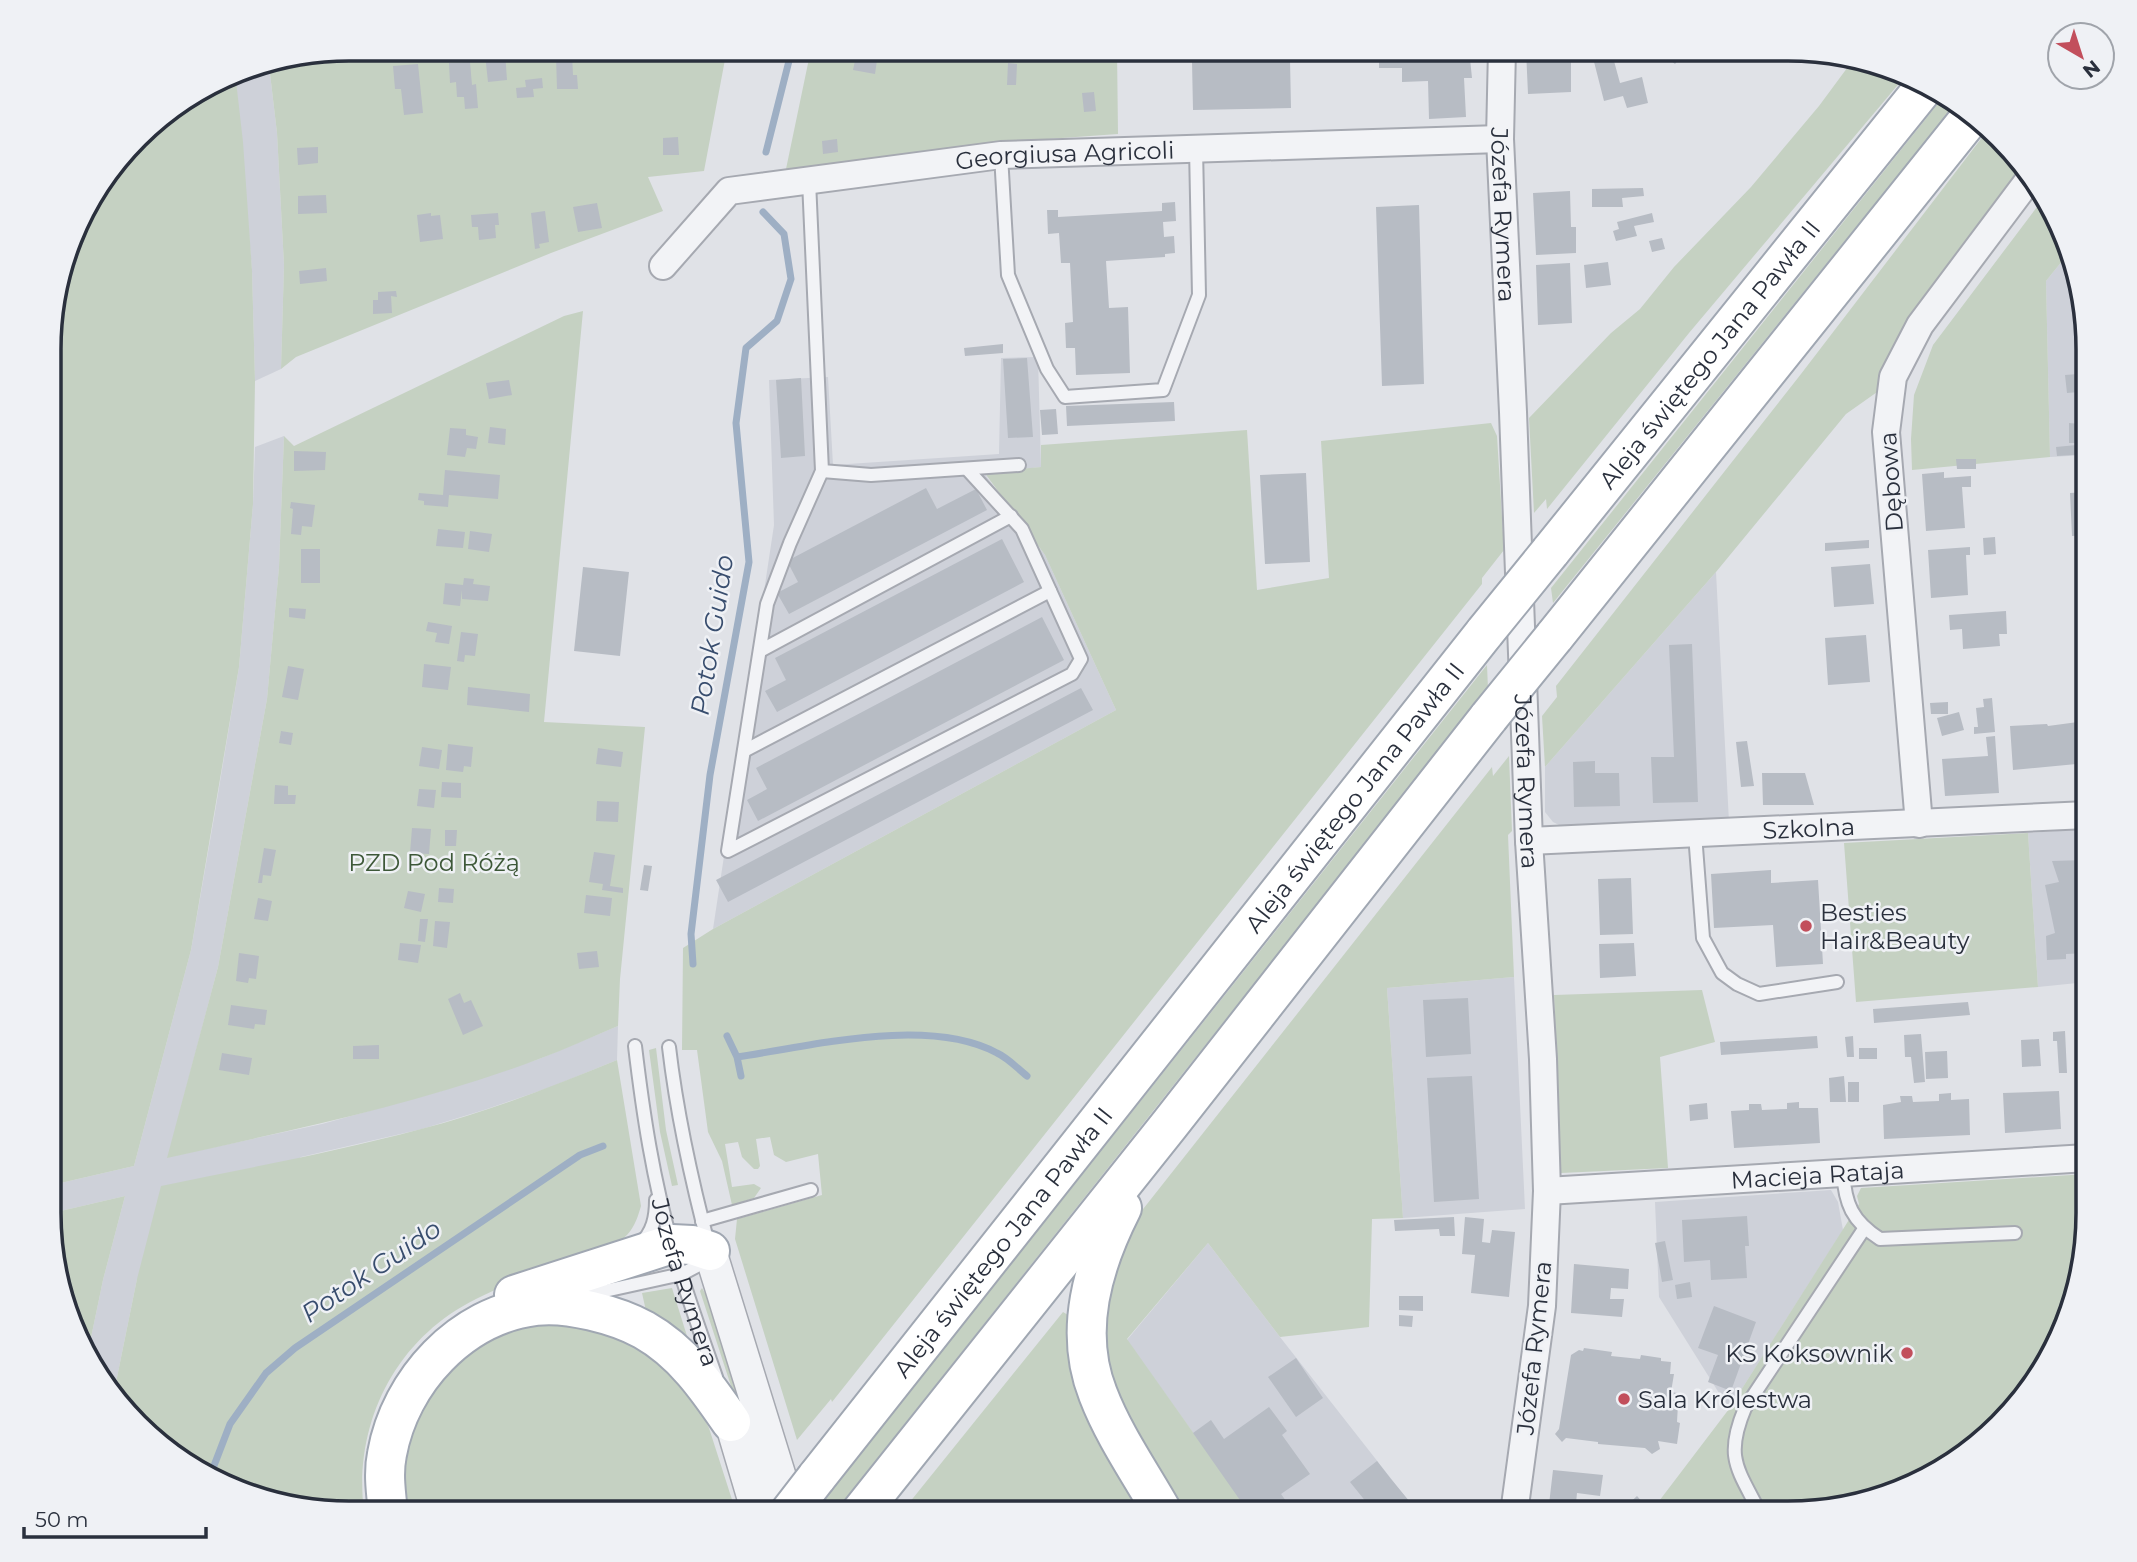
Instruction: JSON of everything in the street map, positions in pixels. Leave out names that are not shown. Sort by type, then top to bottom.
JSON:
[{"type":"main road","name":"Aleja świętego Jana Pawła II","points":[[799,1501],[1485,632],[1919,93]]},
{"type":"main road","points":[[870,1501],[1489,717],[1966,123]]},
{"type":"main road","points":[[1156,1501],[1097,1392],[1088,1353],[1086,1323],[1098,1262],[1110,1232],[1170,1124]]},
{"type":"main road","points":[[370,1501],[369,1454],[380,1415],[394,1384],[417,1354],[443,1330],[470,1312],[500,1299],[625,1259],[691,1247]]},
{"type":"main road","points":[[386,1501],[384,1483],[387,1454],[396,1421],[409,1392],[430,1363],[478,1325],[505,1312],[538,1305],[578,1308],[624,1321],[645,1331],[674,1351],[704,1382],[731,1422]]},
{"type":"street","name":"Józefa Rymera","points":[[1502,61],[1500,139],[1529,841],[1543,1059],[1547,1191],[1542,1306],[1516,1501]]},
{"type":"street","name":"Georgiusa Agricoli","points":[[663,266],[729,191],[1001,155],[1500,139]]},
{"type":"street","name":"Dębowa","points":[[1919,824],[1886,432],[1893,377],[1920,325],[2025,186]]},
{"type":"street","name":"Szkolna","points":[[1529,841],[2076,816]]},
{"type":"street","name":"Macieja Rataja","points":[[1547,1191],[2076,1159]]},
{"type":"street","name":"Józefa Rymera","points":[[691,1247],[786,1501]]},
{"type":"street","name":"Józefa Rymera","points":[[731,1422],[754,1501]]},
{"type":"lane","points":[[1001,155],[1008,275],[1047,369],[1065,397],[1163,390],[1199,295],[1196,148]]},
{"type":"lane","points":[[809,181],[822,471],[790,542],[767,604],[728,851],[1072,674],[1081,659],[1022,529],[967,469]]},
{"type":"lane","points":[[822,471],[871,475],[1019,465]]},
{"type":"lane","points":[[760,651],[1011,516]]},
{"type":"lane","points":[[744,751],[1050,591]]},
{"type":"lane","points":[[1695,834],[1703,938],[1722,973],[1737,984],[1759,994],[1838,982]]},
{"type":"lane","name":"Józefa Rymera","points":[[635,1046],[643,1114],[656,1179],[691,1247]]},
{"type":"lane","name":"Józefa Rymera","points":[[669,1047],[691,1247],[731,1422]]},
{"type":"lane","points":[[1843,1172],[1845,1195],[1853,1215],[1864,1228],[1880,1239],[2015,1233]]},
{"type":"lane","points":[[625,1259],[647,1238],[656,1216],[656,1179]]},
{"type":"lane","points":[[538,1305],[691,1247],[811,1190]]},
{"type":"lane","points":[[1754,1501],[1738,1468],[1733,1450],[1735,1432],[1745,1408],[1864,1228]]},
{"type":"shaded area","points":[[270,73],[277,133],[284,265],[281,369],[255,381],[252,270],[236,84]]},
{"type":"shaded area","points":[[2062,262],[2070,293],[2075,330],[2076,456],[2050,457],[2046,281]]},
{"type":"shaded area","points":[[1038,357],[1041,467],[984,473],[1045,555],[1116,710],[713,929],[774,525],[769,380],[828,377],[833,465],[999,454],[1001,358]]},
{"type":"shaded area","points":[[284,436],[279,567],[267,699],[218,967],[168,1157],[322,1124],[441,1091],[539,1059],[618,1026],[617,1060],[484,1110],[422,1129],[301,1157],[137,1279],[116,1381],[91,1339],[125,1196],[61,1211],[61,1183],[134,1166],[191,950],[239,667],[253,504],[255,447]]},
{"type":"shaded area","points":[[1716,572],[1729,822],[1569,830],[1553,822],[1545,812],[1545,767]]},
{"type":"shaded area","points":[[2076,830],[2076,983],[2038,987],[2028,833]]},
{"type":"shaded area","points":[[1514,977],[1525,1209],[1403,1218],[1387,988]]},
{"type":"shaded area","points":[[1831,1190],[1838,1202],[1843,1230],[1729,1409],[1659,1297],[1655,1202]]},
{"type":"shaded area","points":[[1208,1243],[1409,1501],[1241,1501],[1127,1340]]},
{"type":"green space","points":[[349,61],[725,61],[704,171],[648,177],[663,211],[551,253],[296,357],[281,369],[284,265],[277,133],[270,73],[293,67]]},
{"type":"green space","points":[[808,61],[1117,61],[1118,134],[991,143],[786,169]]},
{"type":"green space","points":[[1847,68],[1899,83],[1689,333],[1547,509],[1546,499],[1534,513],[1529,418],[1611,333],[1640,309],[1674,267],[1751,187]]},
{"type":"green space","points":[[236,84],[252,270],[255,381],[253,504],[239,667],[191,950],[134,1166],[61,1183],[62,330],[71,275],[83,239],[110,189],[133,159],[159,133],[189,110]]},
{"type":"green space","points":[[1938,104],[1949,111],[1553,603],[1551,588]]},
{"type":"green space","points":[[1982,137],[2019,178],[1903,329],[1888,357],[1880,390],[1846,414],[1716,572],[1545,767],[1542,716],[1557,697],[1556,686],[1801,374]]},
{"type":"green space","points":[[2038,206],[2062,262],[2046,281],[2050,457],[1912,470],[1914,395],[1933,345]]},
{"type":"green space","name":"PZD Pod Różą","points":[[583,311],[544,722],[645,727],[620,979],[618,1026],[539,1059],[448,1090],[355,1115],[167,1158],[218,967],[267,699],[279,567],[284,436],[294,446],[564,316]]},
{"type":"green space","points":[[1491,423],[1497,436],[1504,550],[1482,578],[1482,584],[832,1402],[831,1399],[797,1440],[735,1239],[737,1219],[822,1195],[818,1154],[786,1162],[774,1155],[770,1137],[756,1139],[760,1166],[754,1169],[742,1157],[738,1142],[725,1144],[732,1187],[754,1184],[761,1188],[754,1198],[732,1205],[722,1161],[708,1132],[697,1050],[682,1050],[683,948],[713,929],[1116,710],[1045,555],[984,472],[1041,467],[1041,445],[1247,430],[1257,590],[1329,578],[1321,441]]},
{"type":"green space","points":[[1487,665],[1488,689],[844,1501],[823,1501]]},
{"type":"green space","points":[[1509,756],[1512,831],[1508,835],[1514,977],[1387,988],[1403,1218],[1372,1219],[1369,1327],[1280,1337],[1208,1243],[1127,1339],[1242,1501],[1168,1501],[1121,1419],[1094,1328],[1136,1218],[1492,767],[1493,776]]},
{"type":"green space","points":[[2028,833],[2038,987],[1856,1002],[1844,843]]},
{"type":"green space","points":[[1702,990],[1715,1042],[1660,1057],[1668,1168],[1561,1173],[1554,995]]},
{"type":"green space","points":[[656,1048],[666,1130],[678,1185],[672,1186],[660,1132],[649,1050]]},
{"type":"green space","points":[[617,1060],[641,1206],[634,1225],[623,1239],[611,1247],[476,1299],[447,1316],[423,1337],[402,1361],[373,1416],[365,1447],[363,1501],[293,1495],[239,1479],[222,1471],[189,1452],[159,1429],[116,1381],[137,1279],[161,1186],[389,1137],[471,1115]]},
{"type":"green space","name":"KS Koksownik","points":[[2076,1175],[2075,1232],[2066,1287],[2054,1323],[2027,1373],[2004,1403],[1978,1429],[1932,1462],[1898,1479],[1862,1491],[1807,1500],[1659,1501],[1729,1409],[1859,1204],[1857,1196],[1861,1188]]},
{"type":"green space","points":[[125,1196],[91,1339],[71,1287],[64,1250],[61,1211]]},
{"type":"green space","points":[[672,1288],[692,1352],[646,1311],[642,1293]]},
{"type":"green space","points":[[702,1288],[710,1302],[773,1501],[762,1481],[700,1291]]},
{"type":"green space","points":[[1063,1312],[1068,1315],[1150,1501],[911,1501]]},
{"type":"green space","points":[[593,1319],[667,1366],[701,1412],[709,1428],[732,1501],[397,1501],[395,1475],[424,1388],[507,1325]]},
{"type":"building","points":[[486,61],[506,61],[507,80],[488,82]]},
{"type":"building","points":[[556,61],[572,61],[573,75],[577,75],[578,89],[557,89]]},
{"type":"building","points":[[855,61],[877,61],[875,74],[853,70]]},
{"type":"building","points":[[1192,61],[1290,61],[1291,108],[1193,110]]},
{"type":"building","points":[[1379,61],[1470,61],[1472,78],[1464,78],[1466,117],[1429,119],[1428,81],[1402,82],[1402,68],[1379,68]]},
{"type":"building","points":[[1526,61],[1571,61],[1571,92],[1528,94]]},
{"type":"building","points":[[1594,61],[1614,61],[1620,83],[1642,77],[1648,103],[1627,108],[1623,96],[1604,101]]},
{"type":"building","points":[[470,62],[472,85],[476,84],[478,108],[465,109],[464,97],[457,97],[456,82],[450,83],[449,63]]},
{"type":"building","points":[[1008,63],[1017,64],[1016,85],[1007,85]]},
{"type":"building","points":[[418,64],[423,113],[404,115],[401,89],[395,89],[393,66]]},
{"type":"building","points":[[542,78],[543,88],[533,89],[534,97],[517,98],[516,88],[526,87],[525,80]]},
{"type":"building","points":[[1094,92],[1096,111],[1084,112],[1082,93]]},
{"type":"building","points":[[678,137],[679,155],[663,155],[663,138]]},
{"type":"building","points":[[837,139],[838,152],[823,154],[822,141]]},
{"type":"building","points":[[318,147],[318,163],[298,165],[297,148]]},
{"type":"building","points":[[1643,188],[1644,196],[1622,198],[1623,207],[1592,207],[1592,189]]},
{"type":"building","points":[[1570,191],[1571,227],[1576,227],[1576,253],[1536,255],[1533,193]]},
{"type":"building","points":[[326,195],[327,213],[298,214],[298,196]]},
{"type":"building","points":[[1175,202],[1176,221],[1163,222],[1164,237],[1174,236],[1175,253],[1165,254],[1165,257],[1106,261],[1109,308],[1128,307],[1130,373],[1076,375],[1075,348],[1066,348],[1065,323],[1073,322],[1070,263],[1061,263],[1059,233],[1048,234],[1047,210],[1058,210],[1058,217],[1162,211],[1162,203]]},
{"type":"building","points":[[597,203],[602,228],[578,232],[573,207]]},
{"type":"building","points":[[1419,205],[1424,384],[1382,386],[1376,207]]},
{"type":"building","points":[[545,211],[549,242],[539,244],[540,248],[535,249],[531,213]]},
{"type":"building","points":[[431,213],[431,216],[440,215],[443,239],[420,242],[417,215]]},
{"type":"building","points":[[498,213],[496,238],[479,240],[478,227],[472,227],[471,215]]},
{"type":"building","points":[[1652,213],[1654,222],[1634,226],[1637,236],[1616,241],[1613,231],[1619,229],[1617,222]]},
{"type":"building","points":[[1662,238],[1665,249],[1652,252],[1649,241]]},
{"type":"building","points":[[1608,262],[1611,285],[1586,288],[1584,265]]},
{"type":"building","points":[[1570,263],[1572,323],[1538,325],[1536,265]]},
{"type":"building","points":[[326,268],[327,281],[300,284],[299,271]]},
{"type":"building","points":[[396,291],[397,297],[391,296],[392,313],[373,314],[373,300],[378,300],[378,292]]},
{"type":"building","points":[[1003,344],[1003,353],[965,356],[964,348]]},
{"type":"building","points":[[1027,358],[1033,437],[1008,438],[1003,359]]},
{"type":"building","points":[[2076,374],[2076,392],[2067,393],[2065,375]]},
{"type":"building","points":[[801,378],[805,456],[781,458],[776,380]]},
{"type":"building","points":[[509,380],[512,395],[489,399],[486,383]]},
{"type":"building","points":[[1174,402],[1175,421],[1067,426],[1066,406]]},
{"type":"building","points":[[1056,409],[1058,434],[1042,435],[1040,410]]},
{"type":"building","points":[[2069,423],[2076,424],[2076,443],[2069,443]]},
{"type":"building","points":[[490,427],[506,429],[505,445],[488,443]]},
{"type":"building","points":[[450,428],[466,429],[466,435],[478,437],[476,449],[467,448],[465,457],[447,455]]},
{"type":"building","points":[[2076,445],[2076,455],[2057,456],[2056,447]]},
{"type":"building","points":[[294,451],[326,452],[325,470],[294,471]]},
{"type":"building","points":[[1956,459],[1976,459],[1976,469],[1957,469]]},
{"type":"building","points":[[445,470],[500,475],[498,499],[449,495],[448,507],[424,505],[424,501],[418,500],[419,493],[443,495]]},
{"type":"building","points":[[1944,472],[1944,478],[1971,476],[1971,487],[1962,487],[1965,528],[1926,531],[1922,474]]},
{"type":"building","points":[[1306,473],[1310,562],[1265,564],[1260,475]]},
{"type":"building","points":[[926,488],[937,509],[976,489],[987,510],[789,614],[777,593],[798,582],[787,561]]},
{"type":"building","points":[[2070,493],[2076,493],[2076,536],[2072,536]]},
{"type":"building","points":[[291,502],[315,505],[312,527],[302,526],[301,535],[291,534]]},
{"type":"building","points":[[438,529],[465,532],[463,548],[436,546]]},
{"type":"building","points":[[470,531],[492,534],[489,552],[468,549]]},
{"type":"building","points":[[1995,537],[1996,554],[1984,555],[1983,538]]},
{"type":"building","points":[[1002,539],[1024,582],[777,712],[765,691],[786,680],[775,658]]},
{"type":"building","points":[[1869,540],[1869,548],[1825,551],[1825,543]]},
{"type":"building","points":[[1970,547],[1970,555],[1966,555],[1968,595],[1931,598],[1928,550]]},
{"type":"building","points":[[301,549],[320,549],[320,583],[301,583]]},
{"type":"building","points":[[1870,564],[1874,604],[1834,607],[1831,567]]},
{"type":"building","points":[[583,567],[629,572],[620,656],[574,651]]},
{"type":"building","points":[[464,578],[474,579],[473,584],[490,586],[488,601],[462,599],[462,590],[460,606],[443,604],[445,583],[463,585]]},
{"type":"building","points":[[289,608],[306,609],[305,619],[289,617]]},
{"type":"building","points":[[2006,611],[2007,634],[1999,634],[2000,646],[1963,649],[1962,629],[1950,630],[1949,615]]},
{"type":"building","points":[[1042,617],[1064,660],[758,821],[747,800],[767,789],[756,768]]},
{"type":"building","points":[[428,622],[452,626],[449,644],[435,642],[437,633],[426,631]]},
{"type":"building","points":[[461,632],[478,634],[475,656],[465,655],[464,662],[457,661]]},
{"type":"building","points":[[1866,635],[1870,682],[1828,685],[1825,638]]},
{"type":"building","points":[[1692,644],[1698,802],[1653,803],[1651,757],[1674,757],[1669,645]]},
{"type":"building","points":[[424,664],[451,667],[448,690],[422,687]]},
{"type":"building","points":[[288,666],[304,669],[298,700],[282,697]]},
{"type":"building","points":[[468,687],[530,694],[529,712],[467,705]]},
{"type":"building","points":[[1081,688],[1093,710],[728,902],[716,880]]},
{"type":"building","points":[[1992,698],[1995,732],[1974,734],[1974,727],[1978,727],[1976,708],[1984,707],[1983,699]]},
{"type":"building","points":[[1948,702],[1948,714],[1931,714],[1930,703]]},
{"type":"building","points":[[1959,712],[1964,730],[1942,736],[1937,718]]},
{"type":"building","points":[[2076,722],[2076,764],[2013,770],[2010,726],[2048,726]]},
{"type":"building","points":[[281,731],[293,733],[291,745],[279,743]]},
{"type":"building","points":[[1995,736],[1999,793],[1945,796],[1942,759],[1988,756],[1986,737]]},
{"type":"building","points":[[1747,741],[1754,786],[1741,787],[1736,742]]},
{"type":"building","points":[[448,744],[473,747],[471,767],[464,766],[463,772],[446,770]]},
{"type":"building","points":[[422,747],[442,750],[439,769],[419,766]]},
{"type":"building","points":[[598,748],[623,752],[621,767],[596,764]]},
{"type":"building","points":[[1595,761],[1595,773],[1619,773],[1620,806],[1574,807],[1573,762]]},
{"type":"building","points":[[1762,773],[1805,773],[1814,805],[1763,805]]},
{"type":"building","points":[[442,782],[461,783],[461,798],[441,797]]},
{"type":"building","points":[[275,785],[288,786],[288,795],[296,795],[295,804],[274,804]]},
{"type":"building","points":[[419,789],[436,790],[434,808],[417,806]]},
{"type":"building","points":[[597,801],[619,802],[618,822],[596,821]]},
{"type":"building","points":[[412,828],[431,829],[429,854],[410,853]]},
{"type":"building","points":[[445,830],[457,830],[456,846],[445,846]]},
{"type":"building","points":[[264,848],[276,850],[271,876],[263,875],[262,883],[258,883]]},
{"type":"building","points":[[594,852],[615,855],[610,886],[623,888],[623,893],[602,890],[603,884],[589,882]]},
{"type":"building","points":[[2076,860],[2076,954],[2066,954],[2066,959],[2047,960],[2046,936],[2055,933],[2045,885],[2059,882],[2052,861]]},
{"type":"building","points":[[644,865],[652,866],[648,891],[640,890]]},
{"type":"building","points":[[1771,870],[1771,883],[1818,880],[1823,964],[1776,967],[1773,925],[1714,928],[1711,874]]},
{"type":"building","points":[[1631,878],[1633,934],[1600,935],[1598,879]]},
{"type":"building","points":[[439,888],[454,889],[453,903],[438,902]]},
{"type":"building","points":[[408,891],[425,894],[421,912],[404,908]]},
{"type":"building","points":[[586,895],[612,898],[610,916],[584,913]]},
{"type":"building","points":[[258,898],[272,901],[268,921],[254,919]]},
{"type":"building","points":[[420,919],[428,919],[425,942],[418,941]]},
{"type":"building","points":[[435,921],[450,922],[447,948],[433,946]]},
{"type":"building","points":[[400,943],[421,945],[418,963],[398,960]]},
{"type":"building","points":[[1634,943],[1636,976],[1600,978],[1599,944]]},
{"type":"building","points":[[597,951],[599,967],[579,969],[577,953]]},
{"type":"building","points":[[239,953],[259,956],[256,979],[249,978],[248,983],[236,981]]},
{"type":"building","points":[[460,993],[464,1003],[471,1000],[483,1026],[463,1035],[448,999]]},
{"type":"building","points":[[1468,998],[1471,1054],[1426,1057],[1423,1000]]},
{"type":"building","points":[[1968,1002],[1970,1015],[1874,1023],[1873,1009]]},
{"type":"building","points":[[231,1005],[267,1010],[265,1025],[255,1024],[254,1029],[228,1025]]},
{"type":"building","points":[[2065,1031],[2067,1073],[2059,1073],[2057,1041],[2053,1041],[2053,1032]]},
{"type":"building","points":[[1921,1034],[1925,1082],[1914,1083],[1911,1057],[1905,1057],[1904,1035]]},
{"type":"building","points":[[1817,1036],[1818,1048],[1721,1055],[1720,1042]]},
{"type":"building","points":[[1853,1036],[1854,1057],[1847,1057],[1845,1037]]},
{"type":"building","points":[[2039,1039],[2041,1066],[2022,1067],[2021,1040]]},
{"type":"building","points":[[379,1045],[379,1059],[353,1059],[353,1046]]},
{"type":"building","points":[[1859,1048],[1877,1048],[1877,1059],[1859,1059]]},
{"type":"building","points":[[1947,1051],[1948,1078],[1926,1079],[1925,1052]]},
{"type":"building","points":[[222,1053],[252,1058],[249,1075],[219,1070]]},
{"type":"building","points":[[1472,1076],[1479,1199],[1434,1202],[1427,1078]]},
{"type":"building","points":[[1844,1076],[1846,1102],[1830,1102],[1829,1078]]},
{"type":"building","points":[[1848,1082],[1859,1082],[1859,1102],[1848,1102]]},
{"type":"building","points":[[2059,1091],[2061,1129],[2005,1133],[2003,1093]]},
{"type":"building","points":[[1951,1093],[1951,1100],[1969,1099],[1970,1135],[1884,1139],[1883,1105],[1901,1102],[1900,1096],[1912,1096],[1913,1102],[1939,1101],[1939,1094]]},
{"type":"building","points":[[1799,1102],[1799,1108],[1818,1108],[1820,1143],[1734,1148],[1731,1111],[1749,1110],[1749,1104],[1761,1104],[1762,1110],[1787,1109],[1787,1103]]},
{"type":"building","points":[[1707,1103],[1708,1119],[1690,1121],[1689,1105]]},
{"type":"building","points":[[1747,1216],[1747,1278],[1711,1280],[1710,1260],[1684,1262],[1682,1220]]},
{"type":"building","points":[[1454,1217],[1455,1236],[1440,1236],[1439,1229],[1395,1231],[1394,1220]]},
{"type":"building","points":[[1465,1217],[1484,1219],[1482,1242],[1490,1243],[1492,1230],[1515,1232],[1509,1297],[1471,1293],[1475,1255],[1462,1254]]},
{"type":"building","points":[[1665,1241],[1673,1280],[1662,1282],[1655,1243]]},
{"type":"building","points":[[1574,1264],[1629,1269],[1628,1289],[1611,1288],[1610,1299],[1624,1299],[1622,1317],[1571,1313]]},
{"type":"building","points":[[1690,1282],[1692,1297],[1677,1299],[1675,1285]]},
{"type":"building","points":[[1399,1296],[1423,1296],[1423,1311],[1399,1310]]},
{"type":"building","points":[[1714,1306],[1756,1322],[1731,1391],[1708,1382],[1718,1355],[1698,1348]]},
{"type":"building","points":[[1399,1315],[1413,1316],[1412,1327],[1399,1326]]},
{"type":"building","points":[[1584,1348],[1612,1352],[1611,1356],[1640,1359],[1641,1355],[1671,1362],[1670,1374],[1674,1374],[1671,1392],[1677,1393],[1675,1403],[1678,1404],[1677,1422],[1680,1423],[1677,1444],[1658,1441],[1660,1449],[1652,1454],[1645,1448],[1566,1438],[1562,1442],[1555,1434],[1559,1429],[1571,1355],[1579,1350],[1583,1351]]},
{"type":"building","points":[[1296,1358],[1323,1398],[1296,1417],[1268,1377]]},
{"type":"building","points":[[1269,1407],[1287,1431],[1282,1435],[1310,1474],[1281,1494],[1286,1501],[1241,1501],[1193,1433],[1211,1420],[1224,1439]]},
{"type":"building","points":[[1377,1461],[1409,1501],[1365,1501],[1350,1482]]},
{"type":"building","points":[[1553,1470],[1603,1475],[1600,1496],[1577,1493],[1576,1501],[1549,1501]]},
{"type":"waterway","name":"Potok Guido","points":[[766,152],[789,61]]},
{"type":"waterway","name":"Potok Guido","points":[[693,964],[691,934],[710,775],[749,562],[736,423],[746,348],[777,321],[791,279],[784,234],[763,212]]},
{"type":"waterway","name":"Potok Guido","points":[[727,1036],[737,1057],[741,1076]]},
{"type":"waterway","points":[[737,1057],[869,1037],[938,1036],[969,1042],[997,1053],[1027,1076]]},
{"type":"waterway","name":"Potok Guido","points":[[214,1467],[230,1424],[266,1373],[295,1348],[580,1155],[603,1146]]},
{"type":"place","name":"Besties Hair&Beauty","points":[[1806,926]]},
{"type":"place","name":"KS Koksownik","points":[[1907,1353]]},
{"type":"place","name":"Sala Królestwa","points":[[1624,1399]]}]
